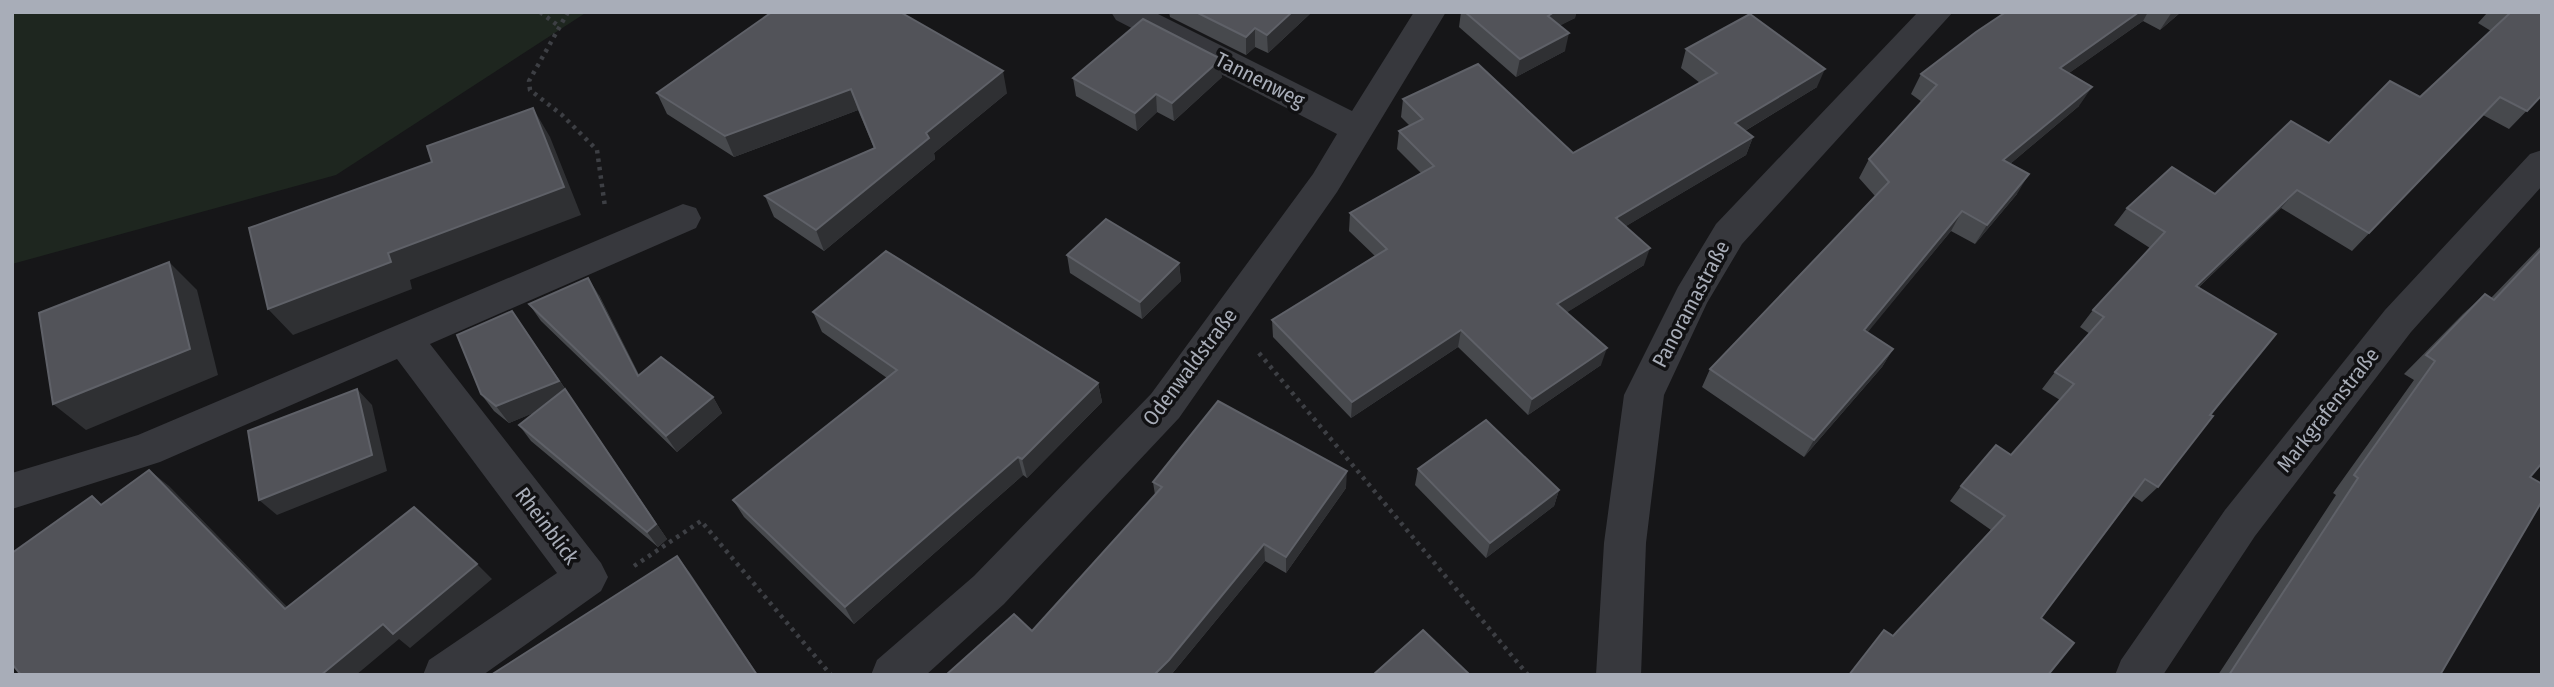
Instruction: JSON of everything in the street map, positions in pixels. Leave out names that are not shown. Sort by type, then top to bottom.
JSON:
[{"type":"street","name":"Tannenweg","points":[[1127,12],[1357,129]]},
{"type":"street","name":"Odenwaldstraße","points":[[893,675],[989,590],[1165,405],[1325,183],[1430,12]]},
{"type":"street","name":"Panoramastraße","points":[[1618,675],[1625,543],[1644,395],[1685,309],[1729,234],[1937,12]]},
{"type":"street","name":"Markgrafenstraße","points":[[2137,675],[2240,523],[2398,321],[2542,163]]},
{"type":"street","points":[[12,491],[146,450],[683,218]]},
{"type":"street","name":"Rheinblick","points":[[403,338],[586,577],[445,675]]},
{"type":"path","points":[[540,12],[560,27]]},
{"type":"path","points":[[568,12],[529,81],[530,90],[562,115],[597,150],[599,163]]},
{"type":"path","points":[[1228,316],[1528,675]]},
{"type":"path","points":[[586,577],[626,571],[701,521],[831,675]]},
{"type":"shaded area","points":[[12,12],[587,12],[336,175],[12,264]]},
{"type":"building","points":[[772,12],[900,12],[1003,71],[926,133],[929,138],[816,230],[765,196],[875,148],[851,89],[725,136],[657,93]]},
{"type":"building","points":[[1196,12],[1292,12],[1267,35],[1255,28],[1246,37]]},
{"type":"building","points":[[1465,12],[1554,12],[1548,16],[1569,33],[1520,59]]},
{"type":"building","points":[[2006,12],[2139,12],[2060,68],[2092,87],[2003,160],[2029,174],[1987,225],[1962,211],[1864,330],[1893,349],[1814,440],[1710,369],[1889,182],[1869,159],[1937,85],[1921,74]]},
{"type":"building","points":[[2508,12],[2542,12],[2542,95],[2527,111],[2500,97],[2369,233],[2297,190],[2196,286],[2276,334],[2210,415],[2213,416],[2158,487],[2145,479],[2041,618],[2074,643],[2048,675],[1849,675],[1884,630],[1893,636],[2005,516],[1961,486],[1996,445],[2011,455],[2074,384],[2055,372],[2104,317],[2093,310],[2165,232],[2127,208],[2172,167],[2215,194],[2291,121],[2329,143],[2390,81],[2420,97],[2510,13]]},
{"type":"building","points":[[1750,14],[1825,69],[1735,123],[1753,137],[1616,218],[1650,248],[1557,304],[1607,348],[1532,399],[1461,330],[1352,402],[1272,320],[1387,249],[1350,213],[1434,166],[1399,131],[1423,119],[1403,99],[1478,64],[1573,153],[1717,73],[1686,49]]},
{"type":"building","points":[[1143,19],[1221,59],[1172,103],[1156,94],[1135,113],[1073,78]]},
{"type":"building","points":[[533,108],[564,187],[388,253],[391,262],[268,309],[249,228],[432,162],[427,146]]},
{"type":"building","points":[[1106,219],[1179,263],[1140,302],[1067,255]]},
{"type":"building","points":[[2542,249],[2542,463],[2530,477],[2542,484],[2542,501],[2440,675],[2229,675],[2358,478],[2354,475],[2435,361],[2426,355],[2485,294],[2494,300]]},
{"type":"building","points":[[886,251],[1098,383],[1022,459],[1018,457],[845,607],[733,500],[897,370],[813,312]]},
{"type":"building","points":[[169,262],[190,349],[53,404],[39,313]]},
{"type":"building","points":[[588,278],[638,376],[661,357],[713,397],[666,436],[529,304]]},
{"type":"building","points":[[512,311],[559,381],[496,406],[481,394],[457,335]]},
{"type":"building","points":[[357,389],[372,455],[259,500],[248,431]]},
{"type":"building","points":[[565,389],[656,524],[647,532],[519,425]]},
{"type":"building","points":[[1218,401],[1347,471],[1286,557],[1264,544],[1154,675],[946,675],[1014,614],[1032,631],[1162,487],[1153,482]]},
{"type":"building","points":[[1486,420],[1559,490],[1490,543],[1418,469]]},
{"type":"building","points":[[149,470],[285,609],[414,507],[477,564],[393,634],[383,624],[321,675],[21,675],[12,664],[12,553],[92,496],[101,505]]},
{"type":"building","points":[[677,556],[757,675],[491,675]]},
{"type":"building","points":[[1423,630],[1470,675],[1373,675]]}]
